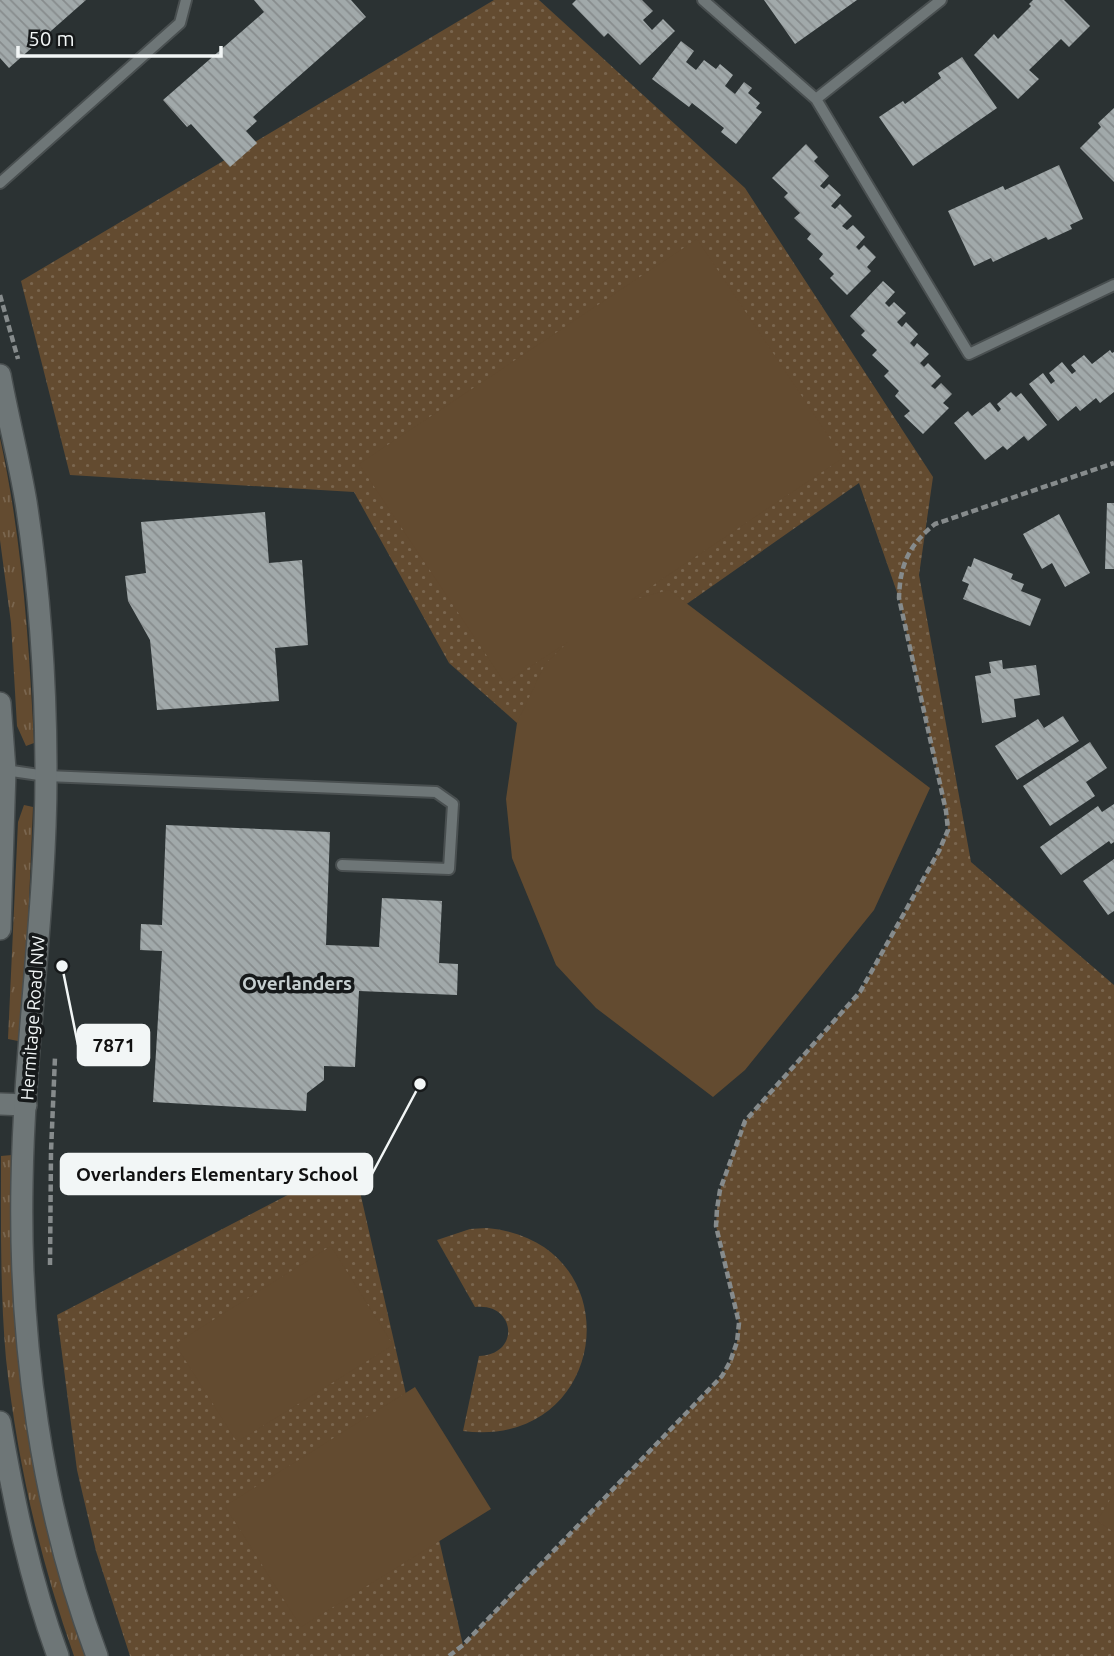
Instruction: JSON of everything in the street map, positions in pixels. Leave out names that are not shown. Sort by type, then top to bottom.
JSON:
[{"type":"street","name":"Hermitage Road NW","points":[[0,375],[25,501],[35,576],[44,683],[46,776],[41,897],[26,1105],[22,1249],[33,1385],[57,1518],[73,1583],[97,1656]]},
{"type":"street","points":[[0,703],[5,771],[0,929]]},
{"type":"street","points":[[0,1104],[26,1105]]},
{"type":"street","points":[[0,1422],[17,1517],[42,1612],[58,1656]]},
{"type":"lane","points":[[0,183],[180,23],[186,0]]},
{"type":"lane","points":[[703,0],[816,99],[969,354],[1114,285]]},
{"type":"lane","points":[[816,99],[941,0]]},
{"type":"lane","points":[[5,771],[46,776],[436,792],[453,804],[449,869],[342,865]]},
{"type":"path","points":[[449,1656],[463,1645],[712,1386],[730,1362],[737,1342],[739,1323],[716,1226],[717,1209],[720,1190],[745,1121],[860,992],[933,863],[948,830],[900,598],[900,579],[914,544],[935,524],[1114,463]]},
{"type":"green space","points":[[494,0],[539,0],[745,188],[933,477],[919,575],[971,862],[1114,985],[1114,1656],[130,1656],[96,1551],[77,1470],[57,1315],[353,1161],[463,1645],[722,1376],[737,1342],[739,1323],[716,1226],[717,1209],[720,1190],[745,1121],[860,992],[939,851],[948,830],[899,598],[859,483],[517,723],[449,663],[354,492],[70,475],[21,281]]},
{"type":"green space","points":[[697,239],[843,458],[631,600],[669,590],[930,788],[874,910],[745,1070],[713,1097],[596,1008],[556,965],[512,858],[506,799],[517,723],[545,664],[568,642],[505,683],[359,464]]},
{"type":"green space","points":[[0,438],[14,513],[27,628],[34,743],[26,746],[17,726],[11,623],[0,540]]},
{"type":"green space","points":[[24,805],[33,807],[24,1020],[18,1041],[8,1039],[18,822]]},
{"type":"green space","points":[[12,1155],[16,1163],[16,1240],[89,1656],[74,1656],[62,1620],[40,1547],[16,1435],[6,1359],[1,1258],[1,1156]]},
{"type":"green space","points":[[487,1228],[535,1242],[566,1268],[583,1303],[586,1342],[575,1379],[550,1409],[513,1428],[463,1431],[479,1356],[493,1353],[502,1347],[507,1339],[508,1329],[499,1312],[475,1307],[437,1240],[470,1229]]},
{"type":"green space","points":[[331,1246],[393,1345],[237,1442],[175,1344]]},
{"type":"green space","points":[[415,1387],[491,1509],[301,1627],[225,1506]]},
{"type":"green space","points":[[1114,1493],[1114,1532],[1097,1521]]},
{"type":"building","points":[[0,0],[86,0],[9,68],[0,58]]},
{"type":"building","points":[[254,0],[351,0],[366,17],[253,117],[257,121],[246,131],[257,143],[230,167],[191,124],[187,127],[163,100],[264,12]]},
{"type":"building","points":[[576,0],[642,0],[653,11],[643,20],[652,30],[663,19],[675,31],[640,65],[608,33],[604,37],[572,4]]},
{"type":"building","points":[[764,0],[857,0],[795,44]]},
{"type":"building","points":[[1033,0],[1064,0],[1090,26],[1069,47],[1061,39],[1029,70],[1039,79],[1018,99],[974,55],[994,34],[998,39],[1031,6],[1029,4]]},
{"type":"building","points":[[681,41],[694,51],[686,62],[696,70],[704,60],[716,69],[720,64],[733,75],[725,86],[735,94],[744,82],[752,88],[748,93],[760,103],[756,108],[762,112],[736,144],[721,132],[724,128],[692,103],[689,107],[652,79]]},
{"type":"building","points":[[962,57],[997,108],[913,166],[879,117],[903,101],[905,104],[941,78],[938,73]]},
{"type":"building","points":[[1114,108],[1114,182],[1080,148],[1101,127],[1098,123]]},
{"type":"building","points":[[806,144],[818,157],[814,161],[829,176],[820,186],[824,189],[829,184],[841,195],[831,206],[835,209],[840,204],[852,216],[842,226],[847,230],[853,225],[865,237],[856,247],[859,250],[864,245],[876,257],[867,267],[871,271],[847,295],[830,278],[834,274],[819,259],[823,254],[807,239],[811,234],[794,218],[800,213],[784,197],[788,193],[772,178]]},
{"type":"building","points":[[1059,165],[1083,219],[1070,225],[1072,229],[1048,240],[1046,237],[993,262],[991,258],[974,266],[948,211],[1003,186],[1005,190]]},
{"type":"building","points":[[883,281],[895,292],[885,303],[889,307],[894,302],[906,313],[897,322],[902,327],[906,322],[918,334],[910,343],[914,347],[917,343],[929,354],[920,363],[924,367],[928,363],[941,376],[931,386],[935,389],[941,383],[952,394],[943,403],[949,408],[923,434],[904,416],[910,411],[895,396],[899,391],[884,376],[889,371],[872,355],[877,350],[861,335],[865,331],[850,316]]},
{"type":"building","points":[[1110,350],[1114,352],[1114,392],[1100,403],[1096,398],[1080,411],[1076,406],[1058,421],[1029,384],[1043,373],[1051,384],[1055,381],[1049,373],[1062,362],[1072,374],[1076,371],[1071,365],[1084,355],[1092,364]]},
{"type":"building","points":[[1011,392],[1016,397],[1021,393],[1047,425],[1028,441],[1024,436],[1007,450],[1003,446],[985,460],[954,423],[968,411],[972,416],[990,402],[998,412],[1001,409],[997,404]]},
{"type":"building","points":[[1107,503],[1114,503],[1114,569],[1105,569]]},
{"type":"building","points":[[265,512],[269,563],[302,560],[308,645],[275,648],[279,701],[157,710],[150,640],[128,601],[125,576],[146,573],[141,522]]},
{"type":"building","points":[[1059,514],[1090,573],[1065,587],[1052,563],[1042,569],[1023,534]]},
{"type":"building","points":[[974,558],[1013,574],[1011,579],[1024,584],[1021,591],[1041,599],[1030,626],[963,599],[969,584],[962,581]]},
{"type":"building","points":[[1002,660],[1003,669],[1036,665],[1040,695],[1014,699],[1016,717],[982,723],[975,676],[991,673],[989,662]]},
{"type":"building","points":[[1063,716],[1079,741],[1017,780],[995,746],[1038,719],[1044,728]]},
{"type":"building","points":[[1090,742],[1107,768],[1086,782],[1095,796],[1050,826],[1023,786]]},
{"type":"building","points":[[1114,804],[1114,842],[1111,844],[1109,841],[1061,875],[1040,847],[1098,806],[1102,812]]},
{"type":"building","points":[[166,825],[330,832],[326,945],[379,947],[382,898],[442,901],[439,963],[458,964],[457,995],[359,991],[355,1067],[324,1066],[324,1080],[307,1093],[306,1111],[153,1102],[162,951],[140,950],[141,924],[162,925]]},
{"type":"building","points":[[1114,859],[1114,911],[1108,915],[1083,881]]},
{"type":"place","name":"7871","points":[[62,966]]},
{"type":"place","name":"Overlanders Elementary School","points":[[420,1084]]},
{"type":"district","name":"Overlanders","points":[[297,983]]}]
